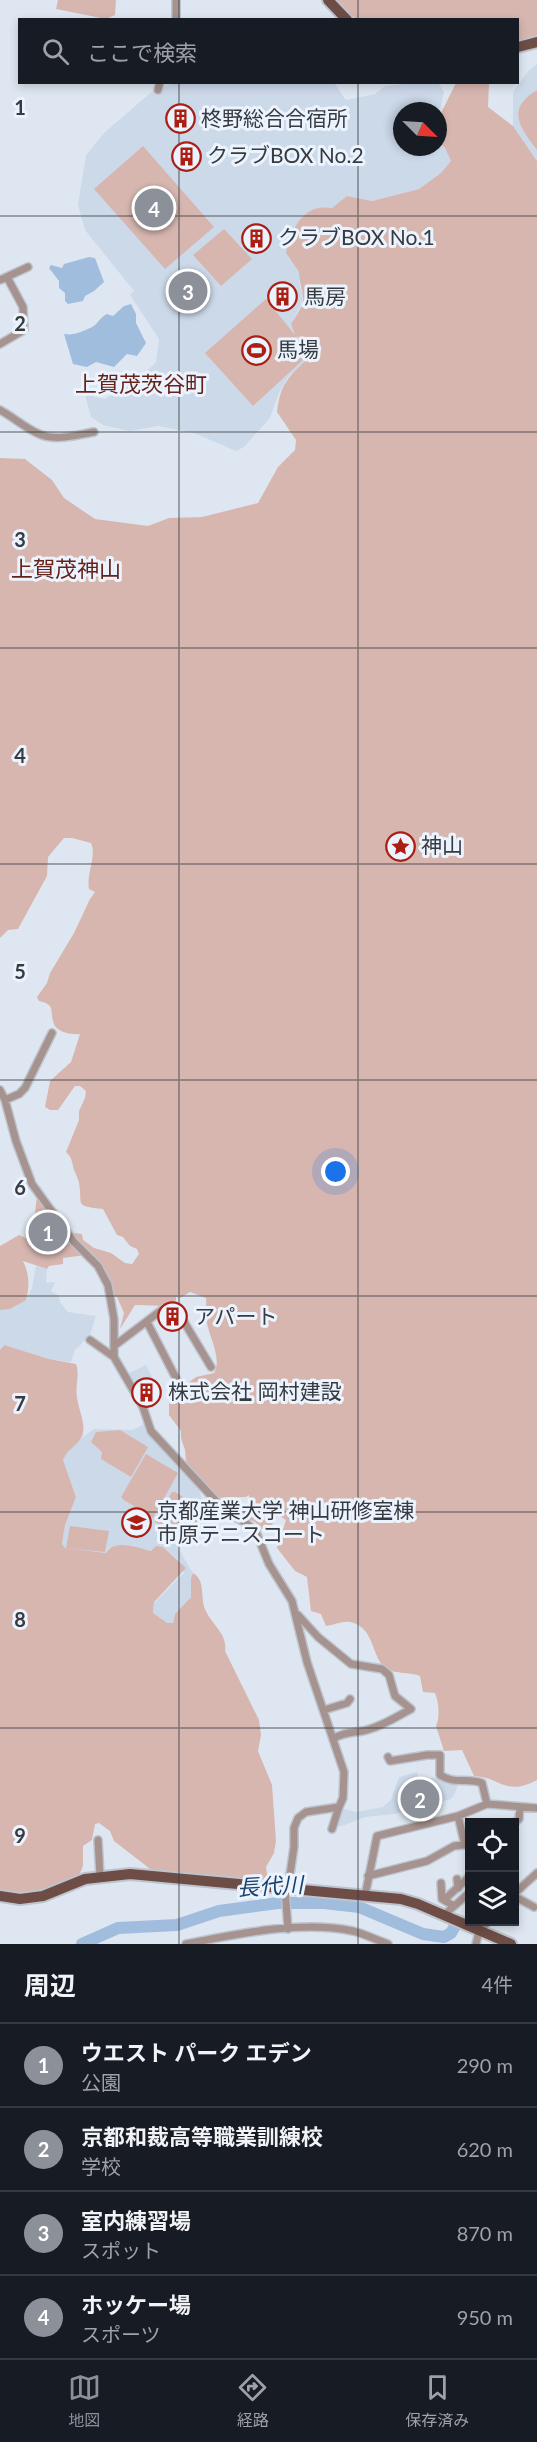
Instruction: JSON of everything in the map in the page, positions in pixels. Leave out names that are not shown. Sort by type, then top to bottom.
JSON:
[{"type":"main road","points":[[328,0],[345,18]]},
{"type":"main road","points":[[519,46],[537,42]]},
{"type":"main road","points":[[0,1896],[20,1899],[43,1896],[85,1879],[130,1874],[286,1891],[401,1899],[418,1904],[511,1944]]},
{"type":"street","points":[[176,0],[176,18]]},
{"type":"street","points":[[1,346],[24,330],[23,307],[4,279],[28,267]]},
{"type":"street","points":[[0,410],[37,433],[46,436],[61,438],[94,432]]},
{"type":"street","points":[[5,1101],[25,1088],[52,1033]]},
{"type":"street","points":[[0,1090],[32,1184],[44,1197],[74,1242],[99,1266],[108,1285],[114,1319],[114,1357]]},
{"type":"street","points":[[114,1346],[129,1332],[147,1322],[163,1309],[177,1310],[211,1367]]},
{"type":"street","points":[[147,1322],[179,1384]]},
{"type":"street","points":[[90,1340],[114,1357],[143,1407],[151,1431],[227,1513],[245,1522],[256,1532],[269,1564],[292,1601],[307,1662],[344,1772],[344,1798],[332,1829]]},
{"type":"street","points":[[207,1518],[227,1513]]},
{"type":"street","points":[[293,1608],[302,1622],[351,1664],[382,1669],[389,1675],[395,1696],[411,1709],[373,1728],[359,1732],[344,1732],[333,1739]]},
{"type":"street","points":[[324,1710],[347,1704],[350,1699]]},
{"type":"street","points":[[388,1757],[390,1761],[440,1755],[440,1775],[449,1781],[482,1783],[487,1804]]},
{"type":"street","points":[[365,1896],[377,1836],[458,1816],[487,1804],[537,1809]]},
{"type":"street","points":[[288,1929],[286,1891],[294,1847],[294,1828],[298,1818],[306,1812],[339,1807]]},
{"type":"street","points":[[519,1819],[520,1807]]},
{"type":"street","points":[[458,1816],[465,1838]]},
{"type":"street","points":[[98,1840],[100,1876]]},
{"type":"street","points":[[368,1876],[427,1861],[454,1846],[465,1844]]},
{"type":"street","points":[[519,1890],[537,1873]]},
{"type":"street","points":[[457,1879],[458,1888]]},
{"type":"street","points":[[444,1900],[465,1881]]},
{"type":"street","points":[[441,1883],[442,1899],[454,1906]]},
{"type":"street","points":[[444,1916],[465,1896]]},
{"type":"street","points":[[519,1898],[534,1907]]},
{"type":"street","points":[[476,1944],[479,1930],[484,1926]]},
{"type":"street","points":[[186,1944],[233,1935],[319,1927],[353,1931],[388,1944]]},
{"type":"shaded area","points":[[58,0],[116,0],[115,15],[108,18],[56,9]]},
{"type":"shaded area","points":[[335,0],[537,0],[537,36],[519,41],[519,18],[355,18]]},
{"type":"shaded area","points":[[537,64],[537,161],[513,126],[513,92],[529,70]]},
{"type":"shaded area","points":[[171,84],[335,84],[346,100],[375,94],[385,86],[439,84],[444,92],[442,102],[393,102],[393,156],[447,156],[447,152],[451,161],[441,173],[419,189],[372,201],[347,196],[286,253],[299,272],[303,297],[291,324],[296,335],[306,343],[306,360],[288,377],[279,393],[270,418],[244,447],[236,451],[194,433],[158,426],[130,431],[103,425],[91,417],[83,387],[95,397],[105,399],[144,374],[156,362],[159,339],[130,295],[134,291],[85,230],[78,205],[86,155],[104,133],[155,89]]},
{"type":"shaded area","points":[[456,84],[489,84],[488,107],[513,126],[537,161],[537,1780],[517,1787],[474,1776],[462,1750],[444,1751],[436,1726],[438,1705],[435,1693],[423,1692],[420,1676],[395,1672],[382,1665],[369,1637],[358,1625],[347,1622],[326,1626],[321,1614],[311,1611],[307,1577],[295,1571],[277,1548],[286,1520],[278,1515],[269,1530],[261,1529],[255,1522],[235,1513],[254,1507],[249,1495],[215,1498],[186,1461],[181,1431],[169,1415],[169,1397],[196,1377],[214,1373],[217,1360],[207,1324],[206,1298],[190,1292],[180,1298],[176,1297],[171,1306],[135,1305],[120,1329],[124,1313],[117,1297],[113,1296],[110,1285],[72,1236],[75,1233],[82,1234],[83,1240],[94,1248],[111,1253],[125,1263],[132,1264],[139,1254],[137,1249],[130,1246],[123,1237],[117,1235],[103,1209],[87,1207],[81,1203],[79,1181],[71,1158],[66,1152],[79,1120],[79,1111],[86,1091],[80,1086],[75,1086],[58,1110],[45,1107],[50,1081],[71,1062],[80,1034],[58,1030],[54,1024],[50,1007],[39,1001],[37,997],[47,983],[50,973],[95,892],[89,889],[88,883],[93,854],[91,843],[64,838],[48,857],[47,876],[18,929],[8,930],[0,938],[0,458],[25,459],[52,480],[64,498],[95,519],[148,526],[169,518],[202,517],[258,503],[278,467],[295,450],[296,440],[277,412],[280,395],[286,383],[306,360],[306,343],[296,335],[304,347],[302,361],[253,406],[205,353],[266,299],[295,335],[291,324],[301,307],[303,297],[299,272],[286,253],[295,227],[306,214],[313,210],[332,208],[347,196],[372,201],[419,189],[441,173],[451,161],[447,152],[446,102]]},
{"type":"shaded area","points":[[537,90],[537,150],[521,126],[518,112],[527,97]]},
{"type":"shaded area","points":[[143,146],[214,227],[165,269],[94,189]]},
{"type":"shaded area","points":[[224,229],[252,259],[221,286],[193,255]]},
{"type":"shaded area","points":[[37,1195],[41,1198],[50,1217],[86,1255],[63,1258],[63,1264],[49,1266],[47,1269],[23,1261],[28,1280],[26,1300],[10,1309],[0,1310],[0,1246],[19,1235],[32,1241]]},
{"type":"shaded area","points":[[36,1266],[47,1269],[46,1283],[55,1282],[51,1291],[59,1296],[60,1302],[68,1312],[96,1316],[90,1335],[75,1350],[71,1362],[49,1359],[3,1345],[0,1350],[0,1310],[26,1300],[32,1288]]},
{"type":"shaded area","points":[[4,1345],[49,1359],[76,1364],[77,1397],[83,1434],[63,1460],[76,1497],[65,1525],[62,1544],[65,1548],[106,1553],[110,1548],[121,1545],[151,1551],[156,1546],[163,1547],[186,1568],[154,1602],[153,1613],[167,1623],[173,1623],[175,1614],[191,1597],[193,1573],[200,1580],[205,1609],[222,1634],[225,1651],[259,1720],[261,1735],[258,1751],[272,1785],[276,1841],[274,1853],[266,1867],[268,1879],[265,1883],[154,1872],[114,1841],[110,1831],[99,1823],[95,1824],[92,1840],[83,1846],[83,1866],[78,1878],[30,1892],[0,1892],[0,1350]]},
{"type":"shaded area","points":[[146,1365],[161,1393],[144,1401],[127,1374]]},
{"type":"shaded area","name":"京都産業大学 神山研修室棟 市原テニスコート","points":[[145,1424],[146,1432],[198,1487],[209,1520],[198,1534],[178,1548],[193,1573],[191,1597],[175,1614],[173,1623],[167,1625],[153,1613],[154,1603],[184,1573],[180,1561],[163,1547],[151,1551],[137,1548],[109,1548],[106,1553],[65,1549],[62,1544],[65,1525],[76,1497],[63,1460],[68,1448],[94,1429],[132,1430]]},
{"type":"shaded area","points":[[120,1430],[148,1447],[131,1477],[101,1459],[102,1452],[91,1442],[96,1432]]},
{"type":"shaded area","points":[[146,1454],[178,1473],[153,1518],[121,1497]]},
{"type":"shaded area","points":[[172,1492],[204,1509],[189,1536],[184,1539],[155,1522]]},
{"type":"shaded area","points":[[70,1526],[109,1531],[105,1552],[66,1548]]},
{"type":"shaded area","points":[[417,1772],[419,1778],[437,1778],[446,1784],[457,1783],[451,1799],[394,1814],[365,1817],[342,1826],[335,1826],[341,1808],[356,1812],[383,1807],[391,1800],[399,1777]]},
{"type":"water","points":[[89,257],[95,258],[104,282],[85,296],[83,301],[68,304],[65,301],[65,293],[59,288],[59,281],[49,268],[51,265],[62,268],[64,264]]},
{"type":"water","points":[[131,304],[136,314],[136,323],[146,343],[137,356],[127,354],[114,367],[96,362],[87,367],[73,364],[64,334],[75,334],[86,330],[94,326],[105,315],[113,316],[124,306]]},
{"type":"waterway","name":"長代川","points":[[82,1944],[118,1928],[177,1925],[219,1911],[278,1903],[324,1903],[359,1907],[423,1934],[444,1937],[451,1933],[455,1926]]},
{"type":"place","name":"柊野総合合宿所","points":[[180,119]]},
{"type":"place","name":"クラブBOX No.2","points":[[186,156]]},
{"type":"place","name":"ホッケー場","points":[[154,208]]},
{"type":"place","name":"クラブBOX No.1","points":[[257,238]]},
{"type":"place","name":"室内練習場","points":[[188,291]]},
{"type":"place","name":"馬房","points":[[283,297]]},
{"type":"place","name":"馬場","points":[[256,350]]},
{"type":"place","name":"神山","points":[[400,846]]},
{"type":"place","name":"ウエスト パーク エデン","points":[[48,1232]]},
{"type":"place","name":"アパート","points":[[173,1317]]},
{"type":"place","name":"株式会社 岡村建設","points":[[147,1392]]},
{"type":"place","name":"京都産業大学 神山研修室棟 市原テニスコート","points":[[136,1523]]},
{"type":"place","name":"京都和裁高等職業訓練校","points":[[420,1799]]},
{"type":"district","name":"上賀茂茨谷町","points":[[141,384]]},
{"type":"district","name":"上賀茂神山","points":[[66,569]]}]
